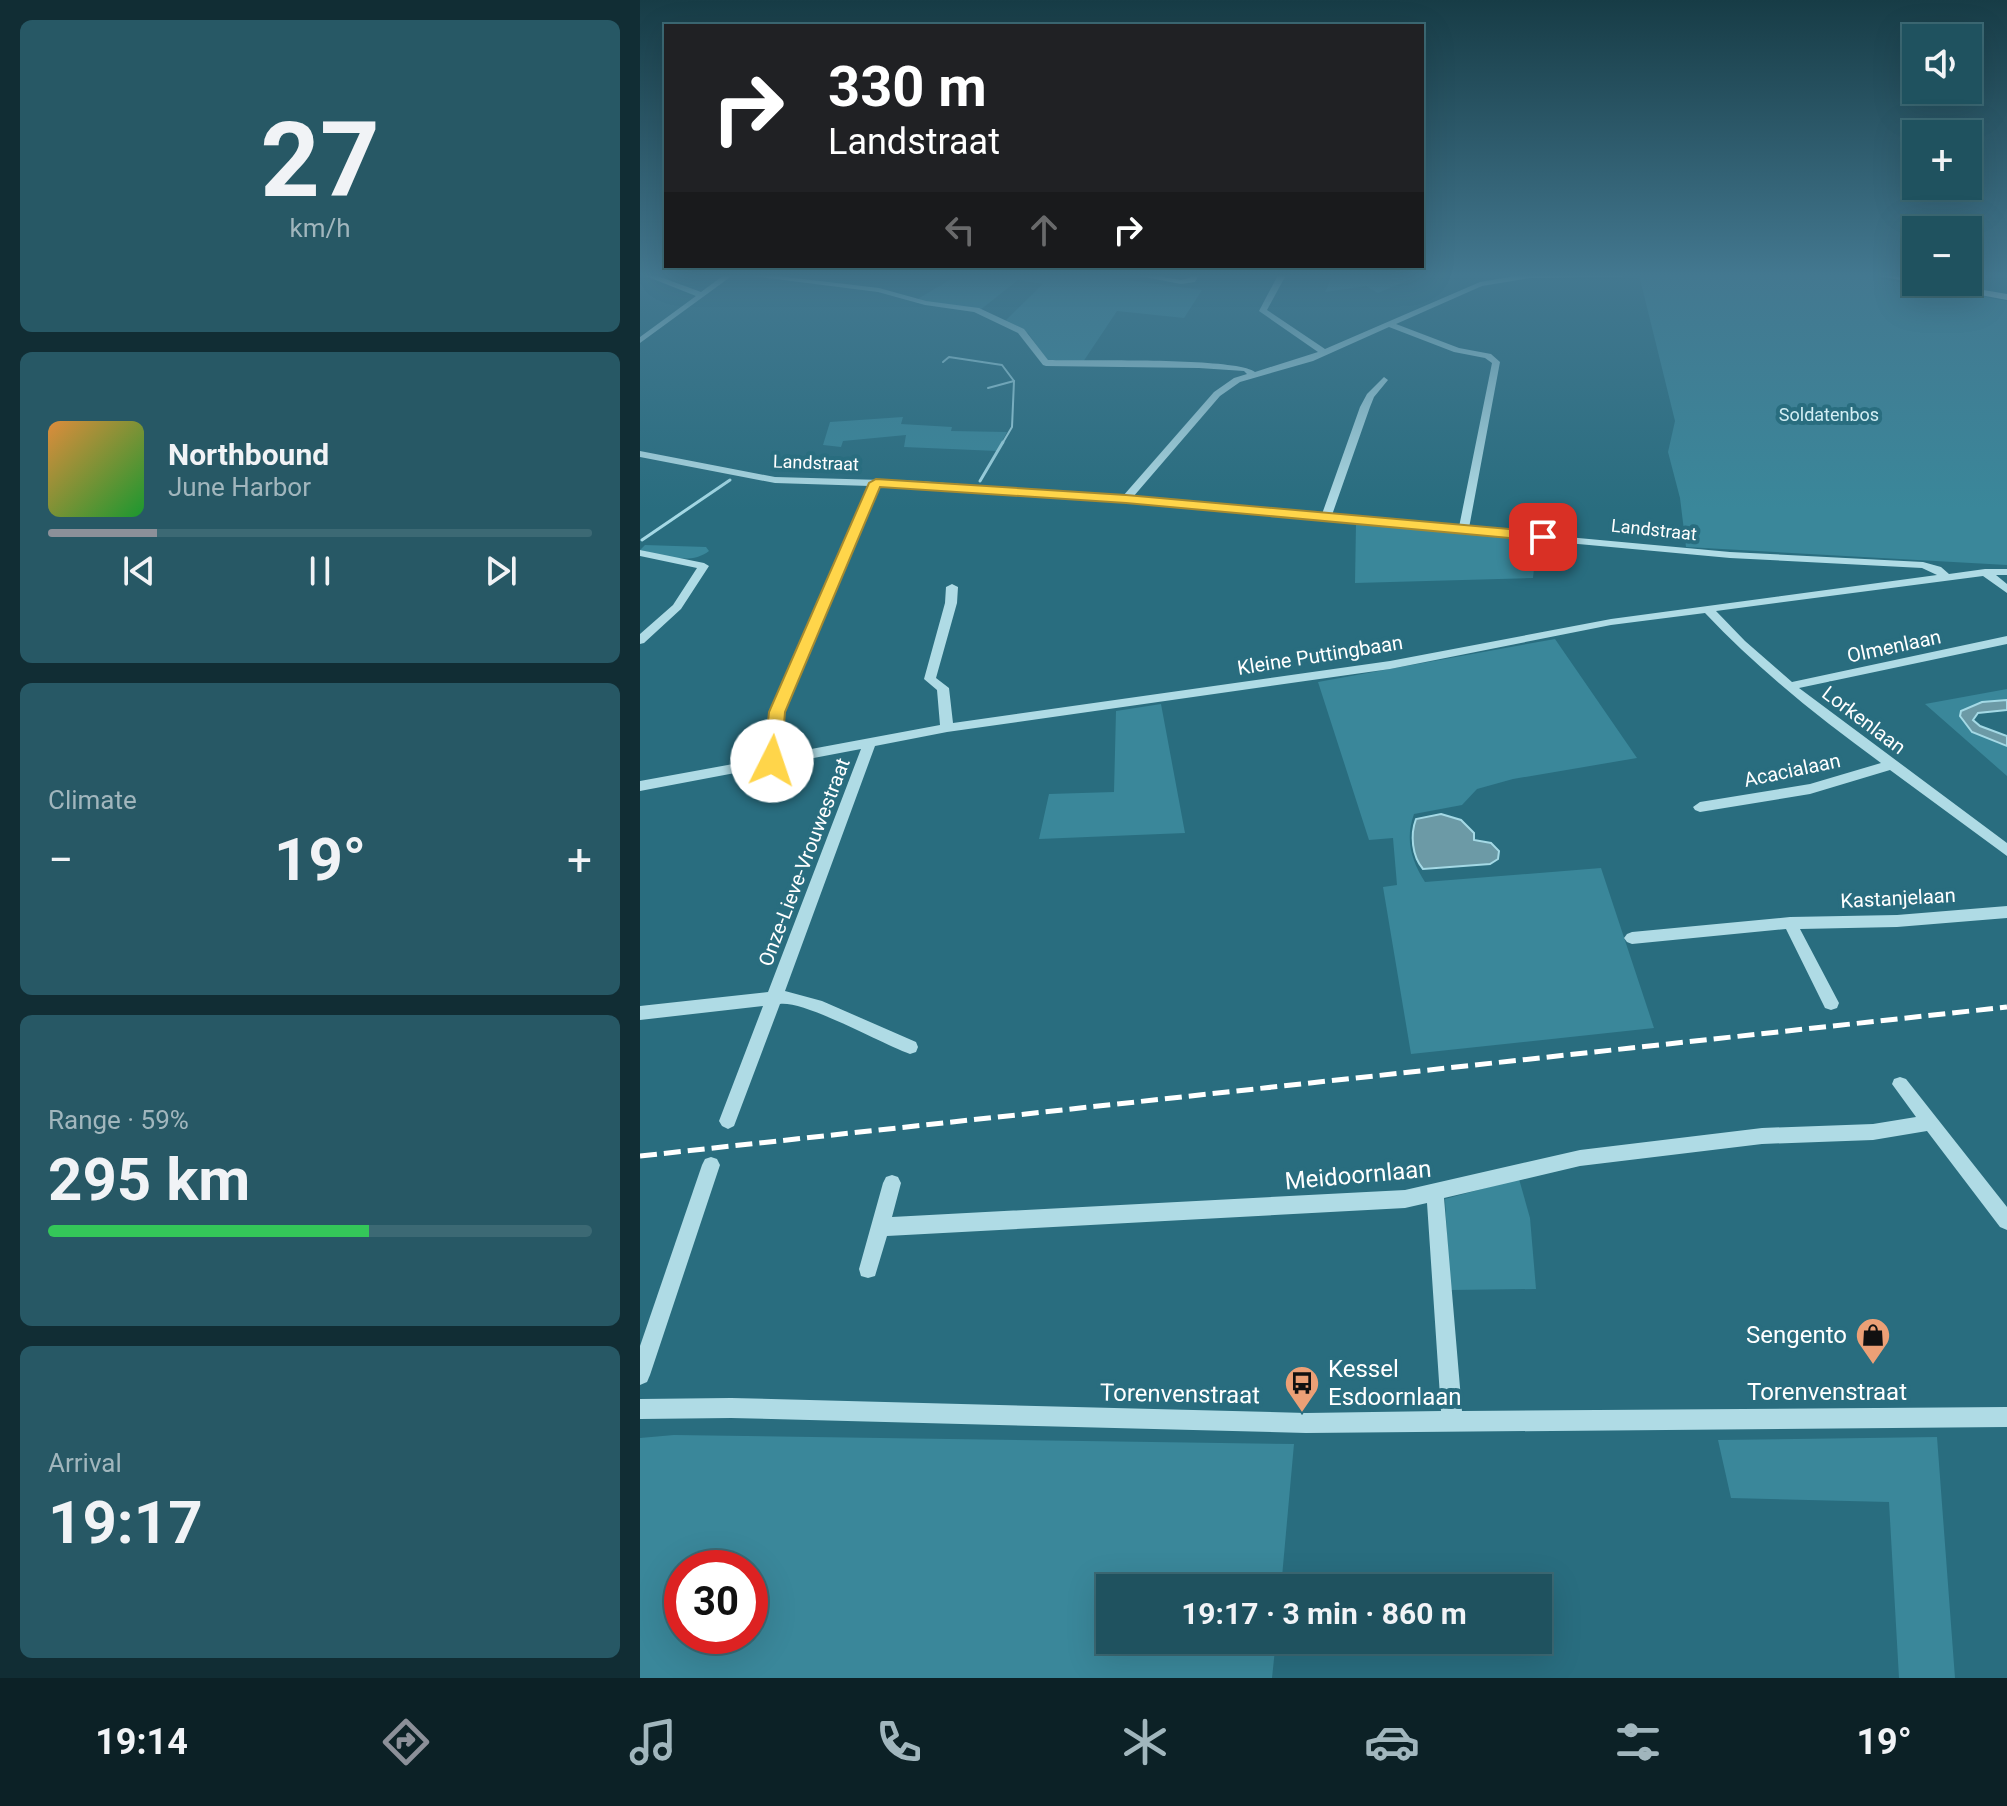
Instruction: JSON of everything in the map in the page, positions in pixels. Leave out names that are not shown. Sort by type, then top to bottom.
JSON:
[{"type":"street","points":[[1038,353],[1046,363],[1199,365],[1246,369],[1252,374]]},
{"type":"street","points":[[1126,499],[1229,383],[1324,353]]},
{"type":"street","points":[[1464,529],[1493,368],[1486,360],[1472,353]]},
{"type":"street","points":[[1326,516],[1365,407],[1384,380]]},
{"type":"street","name":"Landstraat","points":[[640,454],[775,480],[876,483],[1126,499],[1730,555],[1923,565],[1937,569],[1946,577]]},
{"type":"street","points":[[772,761],[777,712],[876,483]]},
{"type":"street","points":[[640,553],[704,566],[677,607],[640,640]]},
{"type":"street","points":[[1985,572],[2007,590]]},
{"type":"street","name":"Kleine Puttingbaan","points":[[640,786],[947,728],[1362,670],[1611,622],[1985,572],[2007,572]]},
{"type":"street","points":[[947,728],[943,688],[930,679],[951,603],[952,587]]},
{"type":"street","name":"Lorkenlaan","points":[[1707,608],[1731,636],[1788,687],[2007,851]]},
{"type":"street","name":"Olmenlaan","points":[[1788,687],[2007,640]]},
{"type":"street","name":"Onze-Lieve-Vrouwestraat","points":[[728,1121],[870,742]]},
{"type":"street","name":"Acacialaan","points":[[1700,807],[1810,789],[1890,765]]},
{"type":"street","name":"Kastanjelaan","points":[[1632,938],[1790,923],[1897,921],[2007,912]]},
{"type":"street","points":[[1790,923],[1831,1003]]},
{"type":"street","name":"Onze-Lieve-Vrouwestraat","points":[[640,1013],[774,996],[803,1001],[910,1047]]},
{"type":"street","points":[[1900,1084],[2007,1221]]},
{"type":"street","name":"Meidoornlaan","points":[[880,1227],[1378,1201],[1435,1194],[1580,1158],[1732,1139],[1873,1132],[1930,1123]]},
{"type":"street","points":[[640,1375],[711,1165]]},
{"type":"street","points":[[868,1269],[892,1183]]},
{"type":"street","points":[[1435,1194],[1452,1421]]},
{"type":"street","name":"Torenvenstraat","points":[[640,1409],[731,1408],[1291,1423],[2007,1417]]},
{"type":"green space","points":[[1042,353],[1089,353],[1083,362],[1047,360]]},
{"type":"green space","name":"Soldatenbos","points":[[1658,353],[2007,353],[2007,565],[1686,547],[1680,498],[1668,452],[1675,421]]},
{"type":"green space","points":[[903,417],[901,424],[952,427],[951,431],[1007,432],[997,451],[904,447],[906,435],[843,441],[841,447],[823,445],[830,422]]},
{"type":"green space","points":[[1356,523],[1537,541],[1533,578],[1355,583]]},
{"type":"green space","points":[[645,545],[706,547],[709,551],[685,559],[640,550]]},
{"type":"green space","points":[[1555,639],[1637,758],[1513,779],[1477,789],[1462,805],[1414,814],[1410,832],[1411,849],[1425,882],[1601,868],[1654,1028],[1411,1054],[1383,887],[1397,885],[1393,838],[1369,840],[1318,682]]},
{"type":"green space","points":[[2007,689],[2007,700],[1982,702],[1960,716],[1997,743],[2007,746],[2007,776],[1925,704]]},
{"type":"green space","points":[[1161,704],[1185,833],[1039,839],[1049,794],[1114,792],[1116,711]]},
{"type":"green space","points":[[1519,1179],[1530,1218],[1536,1289],[1450,1290],[1445,1199]]},
{"type":"green space","points":[[674,1435],[1294,1444],[1282,1574],[1096,1574],[1096,1654],[1275,1654],[1272,1678],[640,1678],[640,1438]]},
{"type":"green space","points":[[1937,1437],[1955,1678],[1899,1678],[1889,1502],[1731,1498],[1718,1440]]},
{"type":"shaded area","points":[[2007,700],[2007,710],[1978,713],[1973,720],[1980,726],[2007,736],[2007,746],[1972,732],[1960,716],[1961,711],[1982,702]]},
{"type":"shaded area","points":[[1441,814],[1461,820],[1474,833],[1474,840],[1491,843],[1499,851],[1498,859],[1490,864],[1423,869],[1413,845],[1416,819]]},
{"type":"waterway","points":[[943,362],[949,357],[1002,365],[1014,381]]},
{"type":"waterway","points":[[988,388],[1014,381]]},
{"type":"waterway","points":[[1002,444],[1012,427],[1014,381]]},
{"type":"waterway","points":[[980,481],[1003,442]]},
{"type":"waterway","points":[[642,540],[730,480]]},
{"type":"railway","points":[[640,1156],[2007,1007]]},
{"type":"place","name":"Sengento","points":[[1873,1366]]},
{"type":"place","name":"Kessel Esdoornlaan","points":[[1302,1414]]},
{"type":"route","points":[[772,761],[777,712],[876,483],[1126,499],[1543,537]]}]
